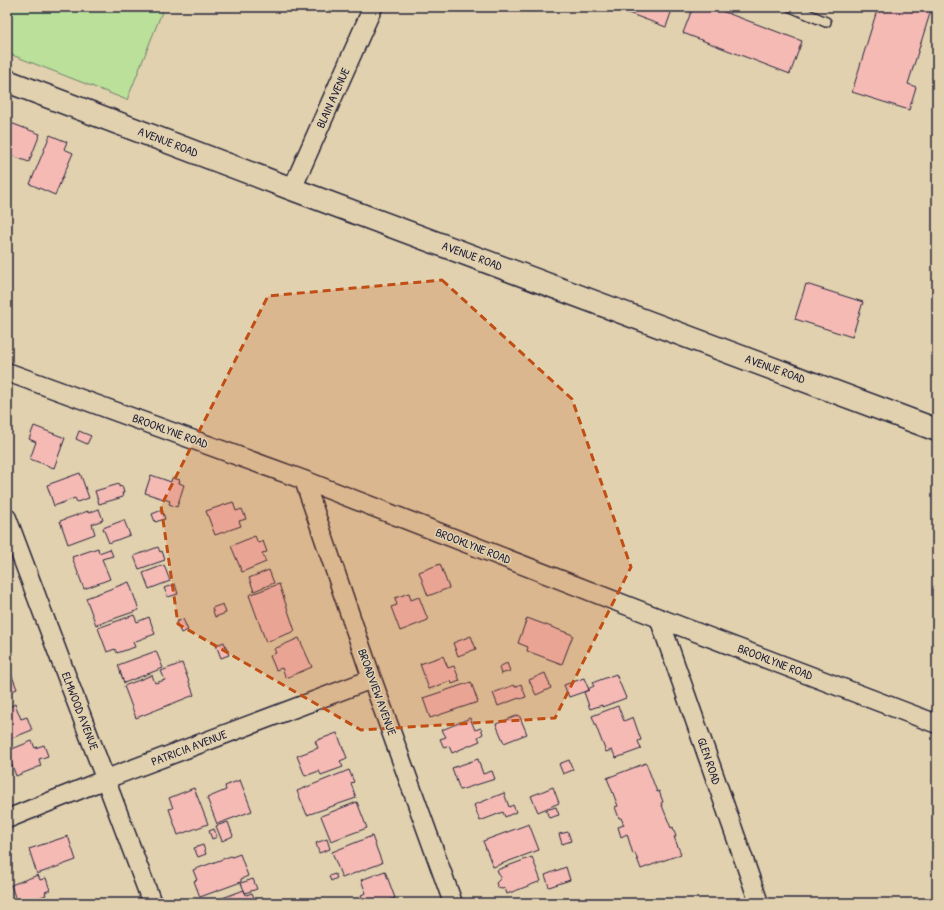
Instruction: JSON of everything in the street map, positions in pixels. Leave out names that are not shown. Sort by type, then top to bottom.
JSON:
[{"type":"street","name":"BLAIN AVENUE","points":[[292,189],[373,7]]},
{"type":"street","name":"AVENUE ROAD","points":[[7,81],[937,430]]},
{"type":"street","name":"BROOKLYNE ROAD","points":[[7,372],[304,480],[937,724]]},
{"type":"street","name":"BROADVIEW AVENUE","points":[[304,480],[372,679],[453,903]]},
{"type":"street","name":"ELMWOOD AVENUE","points":[[7,518],[152,903]]},
{"type":"street","name":"GLEN ROAD","points":[[659,618],[758,903]]},
{"type":"street","name":"PATRICIA AVENUE","points":[[7,819],[106,779],[372,679]]},
{"type":"lane","points":[[791,7],[826,22]]},
{"type":"highlighted area","points":[[442,280],[572,399],[631,567],[555,718],[361,730],[178,624],[161,506],[268,296]]},
{"type":"green space","points":[[7,7],[164,7],[127,100],[7,53]]},
{"type":"building","points":[[612,7],[673,7],[666,27]]},
{"type":"building","points":[[693,7],[711,7],[802,41],[790,74],[683,33]]},
{"type":"building","points":[[878,7],[932,7],[908,84],[916,87],[909,110],[852,92]]},
{"type":"building","points":[[8,122],[40,134],[29,162],[7,154]]},
{"type":"building","points":[[50,135],[67,142],[64,149],[73,153],[55,195],[30,184]]},
{"type":"building","points":[[806,284],[863,302],[852,337],[795,319]]},
{"type":"building","points":[[34,426],[65,438],[54,468],[30,459],[36,442],[29,439]]},
{"type":"building","points":[[79,431],[91,436],[87,444],[76,439]]},
{"type":"building","points":[[80,473],[89,498],[77,502],[75,498],[54,506],[47,485]]},
{"type":"building","points":[[151,475],[171,482],[172,478],[180,480],[179,483],[184,485],[177,507],[169,504],[170,501],[145,493]]},
{"type":"building","points":[[119,484],[119,487],[122,486],[124,493],[122,493],[123,497],[99,504],[95,491]]},
{"type":"building","points":[[233,502],[236,511],[242,509],[246,519],[239,521],[241,526],[215,535],[206,511]]},
{"type":"building","points":[[99,509],[103,520],[92,524],[95,534],[68,544],[60,521],[88,511],[88,513]]},
{"type":"building","points":[[162,510],[165,519],[155,522],[152,514]]},
{"type":"building","points":[[124,520],[130,535],[109,543],[103,528]]},
{"type":"building","points":[[255,536],[258,543],[263,541],[267,552],[262,553],[266,562],[242,572],[231,546]]},
{"type":"building","points":[[158,547],[160,552],[162,551],[165,560],[139,569],[134,556]]},
{"type":"building","points":[[98,548],[99,553],[110,549],[113,556],[102,559],[110,579],[84,589],[72,557]]},
{"type":"building","points":[[440,564],[449,588],[428,596],[419,572]]},
{"type":"building","points":[[164,565],[170,581],[149,589],[143,573]]},
{"type":"building","points":[[269,570],[274,583],[254,591],[249,578]]},
{"type":"building","points":[[129,582],[139,610],[96,625],[86,598]]},
{"type":"building","points":[[175,584],[178,594],[168,597],[164,588]]},
{"type":"building","points":[[279,584],[295,631],[266,642],[249,595]]},
{"type":"building","points":[[409,593],[411,600],[419,597],[428,620],[400,631],[391,607],[397,605],[395,598]]},
{"type":"building","points":[[223,604],[226,613],[215,617],[212,608]]},
{"type":"building","points":[[134,615],[137,622],[149,617],[155,634],[133,642],[135,647],[117,653],[115,649],[107,652],[98,628]]},
{"type":"building","points":[[527,618],[573,635],[562,664],[527,651],[528,647],[518,643]]},
{"type":"building","points":[[183,619],[188,630],[181,633],[176,622]]},
{"type":"building","points":[[471,636],[476,649],[458,656],[453,643]]},
{"type":"building","points":[[299,638],[312,667],[286,678],[282,668],[276,670],[270,656],[276,653],[274,649]]},
{"type":"building","points":[[224,642],[229,655],[221,658],[216,645]]},
{"type":"building","points":[[156,651],[163,668],[124,683],[118,665]]},
{"type":"building","points":[[443,656],[448,668],[454,666],[460,681],[452,684],[451,681],[429,689],[420,664]]},
{"type":"building","points":[[7,663],[17,689],[7,693]]},
{"type":"building","points":[[182,663],[194,695],[136,718],[124,686],[152,675],[155,683],[165,680],[161,671]]},
{"type":"building","points":[[507,663],[510,671],[501,674],[499,667]]},
{"type":"building","points":[[545,673],[551,688],[536,695],[529,680]]},
{"type":"building","points":[[616,674],[626,698],[602,707],[602,705],[590,709],[584,692],[594,686],[592,683]]},
{"type":"building","points":[[584,678],[589,690],[569,697],[564,685]]},
{"type":"building","points":[[471,682],[478,702],[430,718],[423,698]]},
{"type":"building","points":[[521,684],[526,697],[498,706],[493,693]]},
{"type":"building","points":[[15,704],[21,719],[27,717],[32,730],[7,740],[7,708]]},
{"type":"building","points":[[618,706],[624,721],[633,717],[641,740],[638,741],[641,749],[616,758],[612,750],[606,752],[592,716]]},
{"type":"building","points":[[519,715],[527,734],[504,743],[496,724]]},
{"type":"building","points":[[470,718],[475,730],[481,728],[483,734],[478,737],[480,741],[452,753],[449,746],[444,748],[440,739],[446,737],[442,730]]},
{"type":"building","points":[[337,733],[347,758],[340,761],[343,767],[321,775],[319,771],[305,776],[297,756],[318,748],[315,741]]},
{"type":"building","points":[[32,741],[35,748],[44,745],[48,756],[39,759],[41,766],[16,776],[7,751]]},
{"type":"building","points":[[478,759],[483,774],[492,771],[495,779],[460,790],[452,768]]},
{"type":"building","points":[[569,760],[573,770],[563,774],[559,764]]},
{"type":"building","points":[[646,763],[657,792],[659,791],[663,802],[661,803],[671,828],[673,827],[676,837],[674,837],[681,854],[641,869],[635,853],[633,854],[627,834],[621,837],[618,827],[624,825],[621,818],[619,818],[615,807],[618,806],[607,778]]},
{"type":"building","points":[[349,770],[354,782],[351,783],[356,798],[307,815],[297,791]]},
{"type":"building","points":[[240,780],[252,811],[217,824],[207,798],[226,790],[225,786]]},
{"type":"building","points":[[553,787],[559,803],[538,812],[531,796]]},
{"type":"building","points":[[194,788],[208,824],[178,835],[169,809],[173,808],[169,798]]},
{"type":"building","points":[[504,793],[509,807],[513,805],[516,812],[505,817],[503,812],[480,821],[474,805]]},
{"type":"building","points":[[357,802],[367,828],[331,841],[321,816]]},
{"type":"building","points":[[556,807],[559,815],[549,818],[546,810]]},
{"type":"building","points":[[228,822],[233,836],[222,841],[216,826]]},
{"type":"building","points":[[529,824],[539,850],[493,867],[483,841]]},
{"type":"building","points":[[214,829],[217,837],[212,839],[209,831]]},
{"type":"building","points":[[568,832],[571,841],[562,844],[559,834]]},
{"type":"building","points":[[68,836],[76,860],[37,874],[29,849]]},
{"type":"building","points":[[372,836],[382,863],[342,878],[332,852]]},
{"type":"building","points":[[327,839],[330,849],[319,853],[316,843]]},
{"type":"building","points":[[203,845],[206,854],[198,857],[194,848]]},
{"type":"building","points":[[240,854],[248,876],[241,879],[241,882],[200,897],[194,881],[197,880],[193,870]]},
{"type":"building","points":[[532,857],[541,881],[507,894],[505,888],[498,888],[496,883],[501,878],[497,870]]},
{"type":"building","points":[[566,867],[570,880],[549,887],[545,875]]},
{"type":"building","points":[[385,871],[395,898],[381,903],[364,903],[361,895],[366,893],[361,880]]},
{"type":"building","points":[[335,874],[337,878],[331,881],[329,876]]},
{"type":"building","points":[[38,875],[40,880],[46,878],[50,890],[45,892],[46,895],[25,903],[17,903],[11,885]]},
{"type":"building","points":[[253,879],[257,889],[245,893],[241,883]]},
{"type":"building","points":[[244,890],[246,895],[252,893],[256,903],[209,903]]}]
